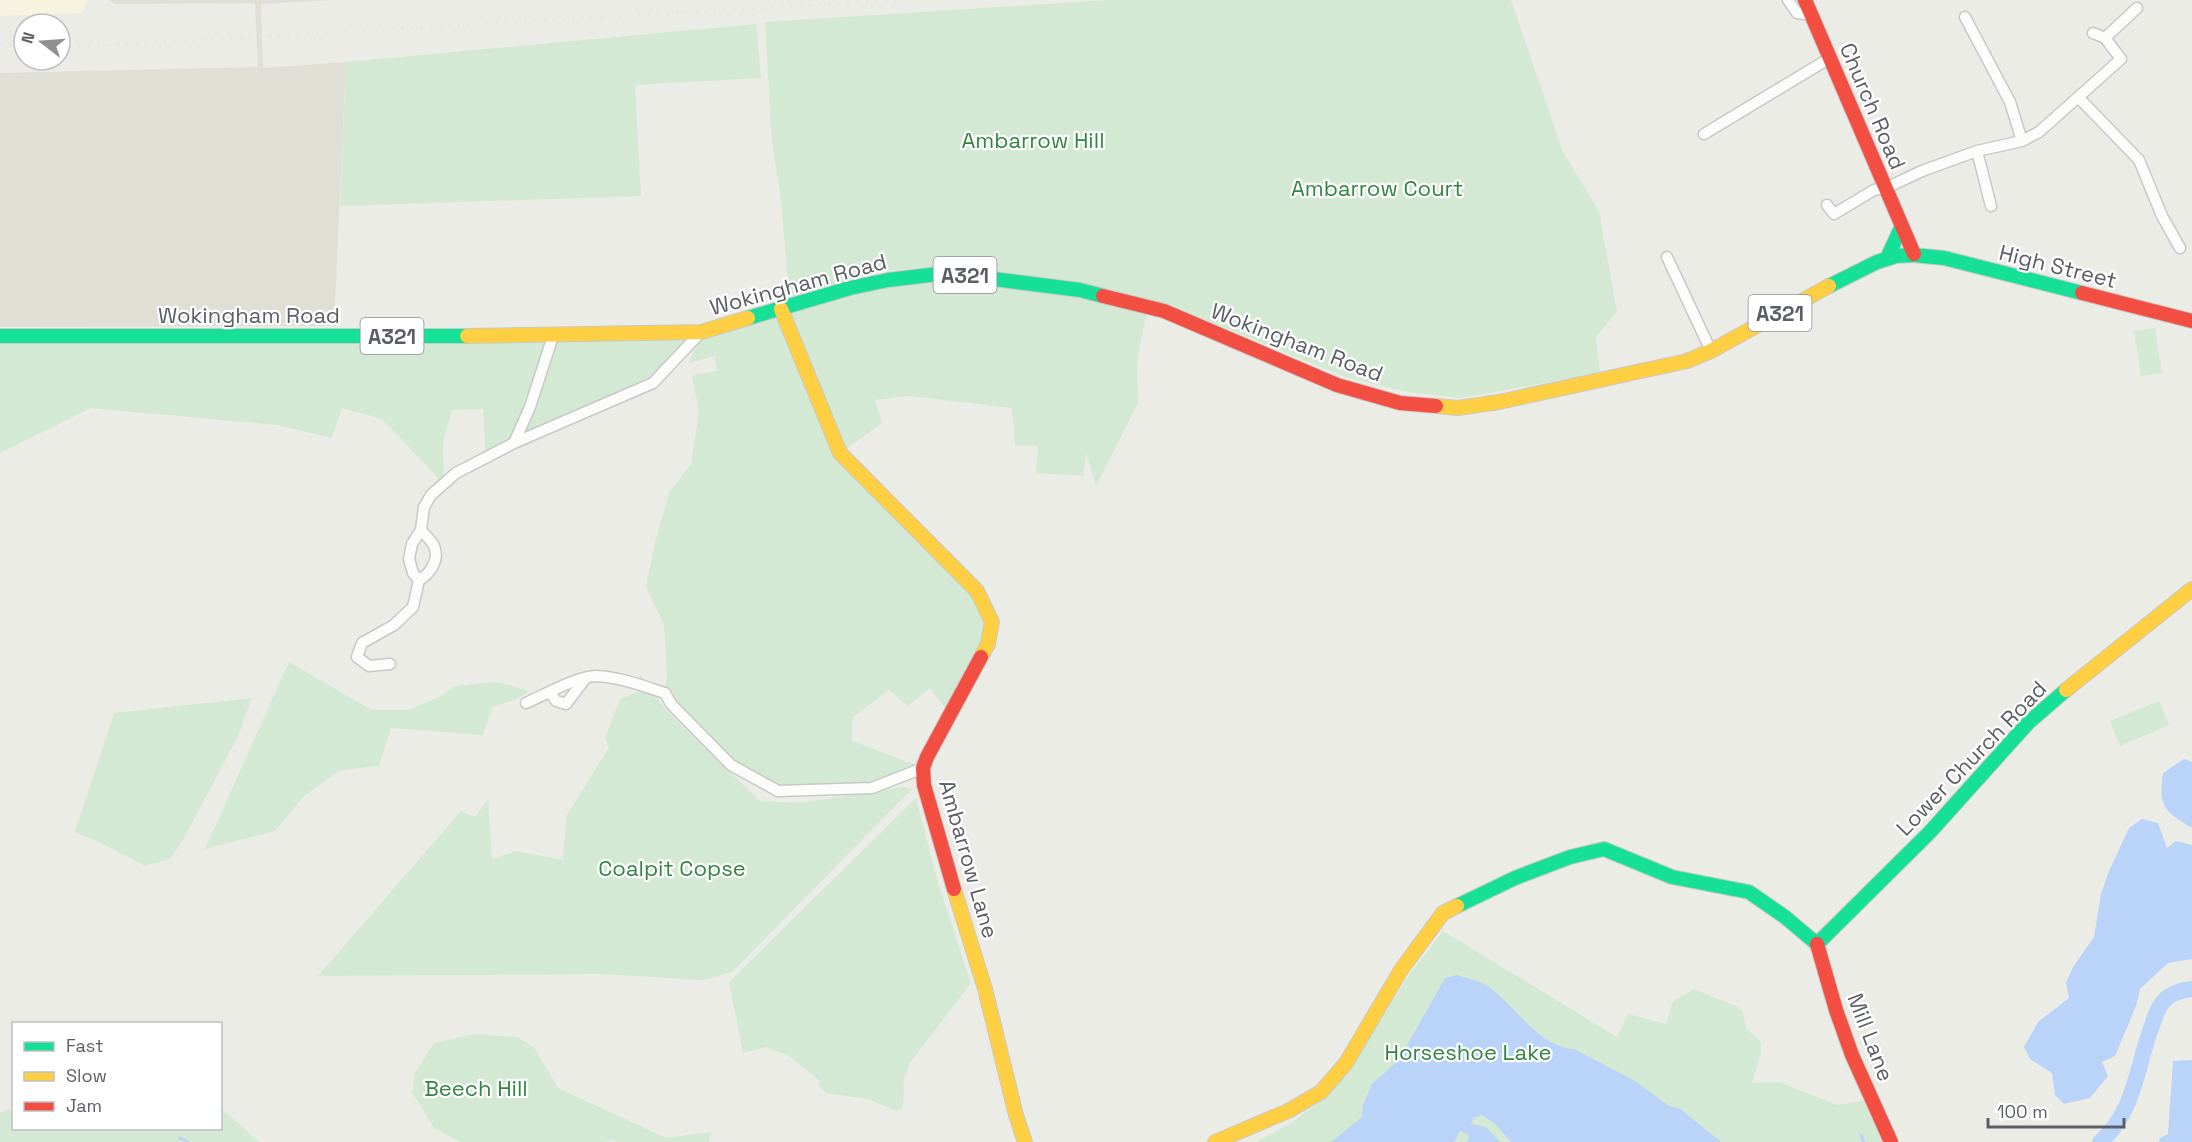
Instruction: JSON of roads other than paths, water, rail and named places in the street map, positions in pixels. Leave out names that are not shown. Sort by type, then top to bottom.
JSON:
[{"type":"street","points":[[1788,0],[1797,13],[1811,15]]},
{"type":"street","name":"Church Road","points":[[1805,0],[1914,254]]},
{"type":"street","points":[[2105,38],[2137,8]]},
{"type":"street","points":[[1965,17],[2010,102],[2022,141]]},
{"type":"street","points":[[1827,205],[1834,214],[1874,190],[1886,188],[1922,171],[1977,151],[2022,141],[2039,132],[2121,59],[2105,38],[2093,33]]},
{"type":"street","points":[[1704,134],[1830,58]]},
{"type":"street","points":[[2078,97],[2139,160],[2162,216],[2180,248]]},
{"type":"street","points":[[1977,151],[1991,206]]},
{"type":"street","points":[[1888,256],[1901,228]]},
{"type":"street","name":"Wokingham Road","points":[[0,336],[553,336],[701,333],[869,284],[946,273],[1080,290],[1164,311],[1268,358],[1336,385],[1400,403],[1458,408],[1499,402],[1687,361],[1711,351],[1866,266],[1888,256],[1914,254]]},
{"type":"street","name":"High Street","points":[[1914,254],[1944,258],[2192,321]]},
{"type":"street","points":[[1667,257],[1711,351]]},
{"type":"street","name":"Ambarrow Lane","points":[[781,309],[840,453],[977,591],[992,622],[988,644],[927,757],[923,768],[924,785],[942,854],[985,989],[1016,1115],[1025,1142]]},
{"type":"street","points":[[419,580],[413,573],[409,559],[412,544],[421,530],[424,507],[431,495],[456,473],[514,443],[653,383],[701,333]]},
{"type":"street","points":[[514,443],[530,407],[553,336]]},
{"type":"street","points":[[419,580],[427,576],[434,565],[435,548],[421,530]]},
{"type":"street","points":[[390,664],[369,666],[357,657],[362,643],[394,625],[413,608],[419,580]]},
{"type":"street","name":"Lower Church Road","points":[[1817,944],[1930,832],[2028,723],[2192,589]]},
{"type":"street","points":[[526,703],[594,676],[629,681],[665,693],[671,704],[731,765],[778,790],[872,788],[923,768]]},
{"type":"street","points":[[550,692],[556,701],[566,704],[585,679]]},
{"type":"street","points":[[1215,1142],[1288,1111],[1321,1092],[1346,1063],[1401,970],[1443,914],[1515,878],[1570,856],[1604,849],[1672,877],[1749,892],[1785,917],[1817,944]]},
{"type":"street","name":"Mill Lane","points":[[1817,944],[1852,1055],[1892,1142]]},
{"type":"water","points":[[2184,759],[2192,762],[2192,828],[2169,812],[2161,793],[2163,773]]},
{"type":"water","points":[[2142,819],[2158,823],[2167,848],[2176,841],[2192,845],[2192,959],[2168,963],[2140,989],[2136,1006],[2115,1056],[2102,1062],[2108,1076],[2090,1098],[2064,1104],[2055,1095],[2052,1073],[2030,1059],[2024,1047],[2038,1022],[2069,998],[2066,983],[2073,967],[2094,937],[2101,894],[2109,871],[2129,828]]},
{"type":"water","name":"Horseshoe Lake","points":[[1457,975],[1484,984],[1549,1041],[1574,1049],[1635,1081],[1669,1106],[1679,1108],[1721,1142],[1511,1142],[1495,1124],[1482,1115],[1474,1118],[1471,1124],[1486,1127],[1500,1142],[1467,1142],[1469,1137],[1460,1131],[1454,1142],[1331,1142],[1362,1117],[1363,1105],[1372,1084],[1399,1060],[1445,978]]},
{"type":"water","points":[[2192,1060],[2192,1142],[2159,1142],[2160,1138],[2168,1134],[2173,1061]]},
{"type":"waterway","points":[[2100,1142],[2111,1131],[2127,1104],[2160,1006],[2174,994],[2192,989]]},
{"type":"waterway","points":[[1861,1135],[1864,1142]]},
{"type":"waterway","points":[[180,1138],[188,1142]]},
{"type":"railway","points":[[72,47],[903,0]]},
{"type":"railway","points":[[0,45],[12,44]]},
{"type":"park label","name":"Ambarrow Hill","points":[[1033,140]]},
{"type":"park label","name":"Ambarrow Court","points":[[1377,188]]},
{"type":"park label","name":"Coalpit Copse","points":[[672,868]]},
{"type":"park label","name":"Beech Hill","points":[[476,1088]]}]
